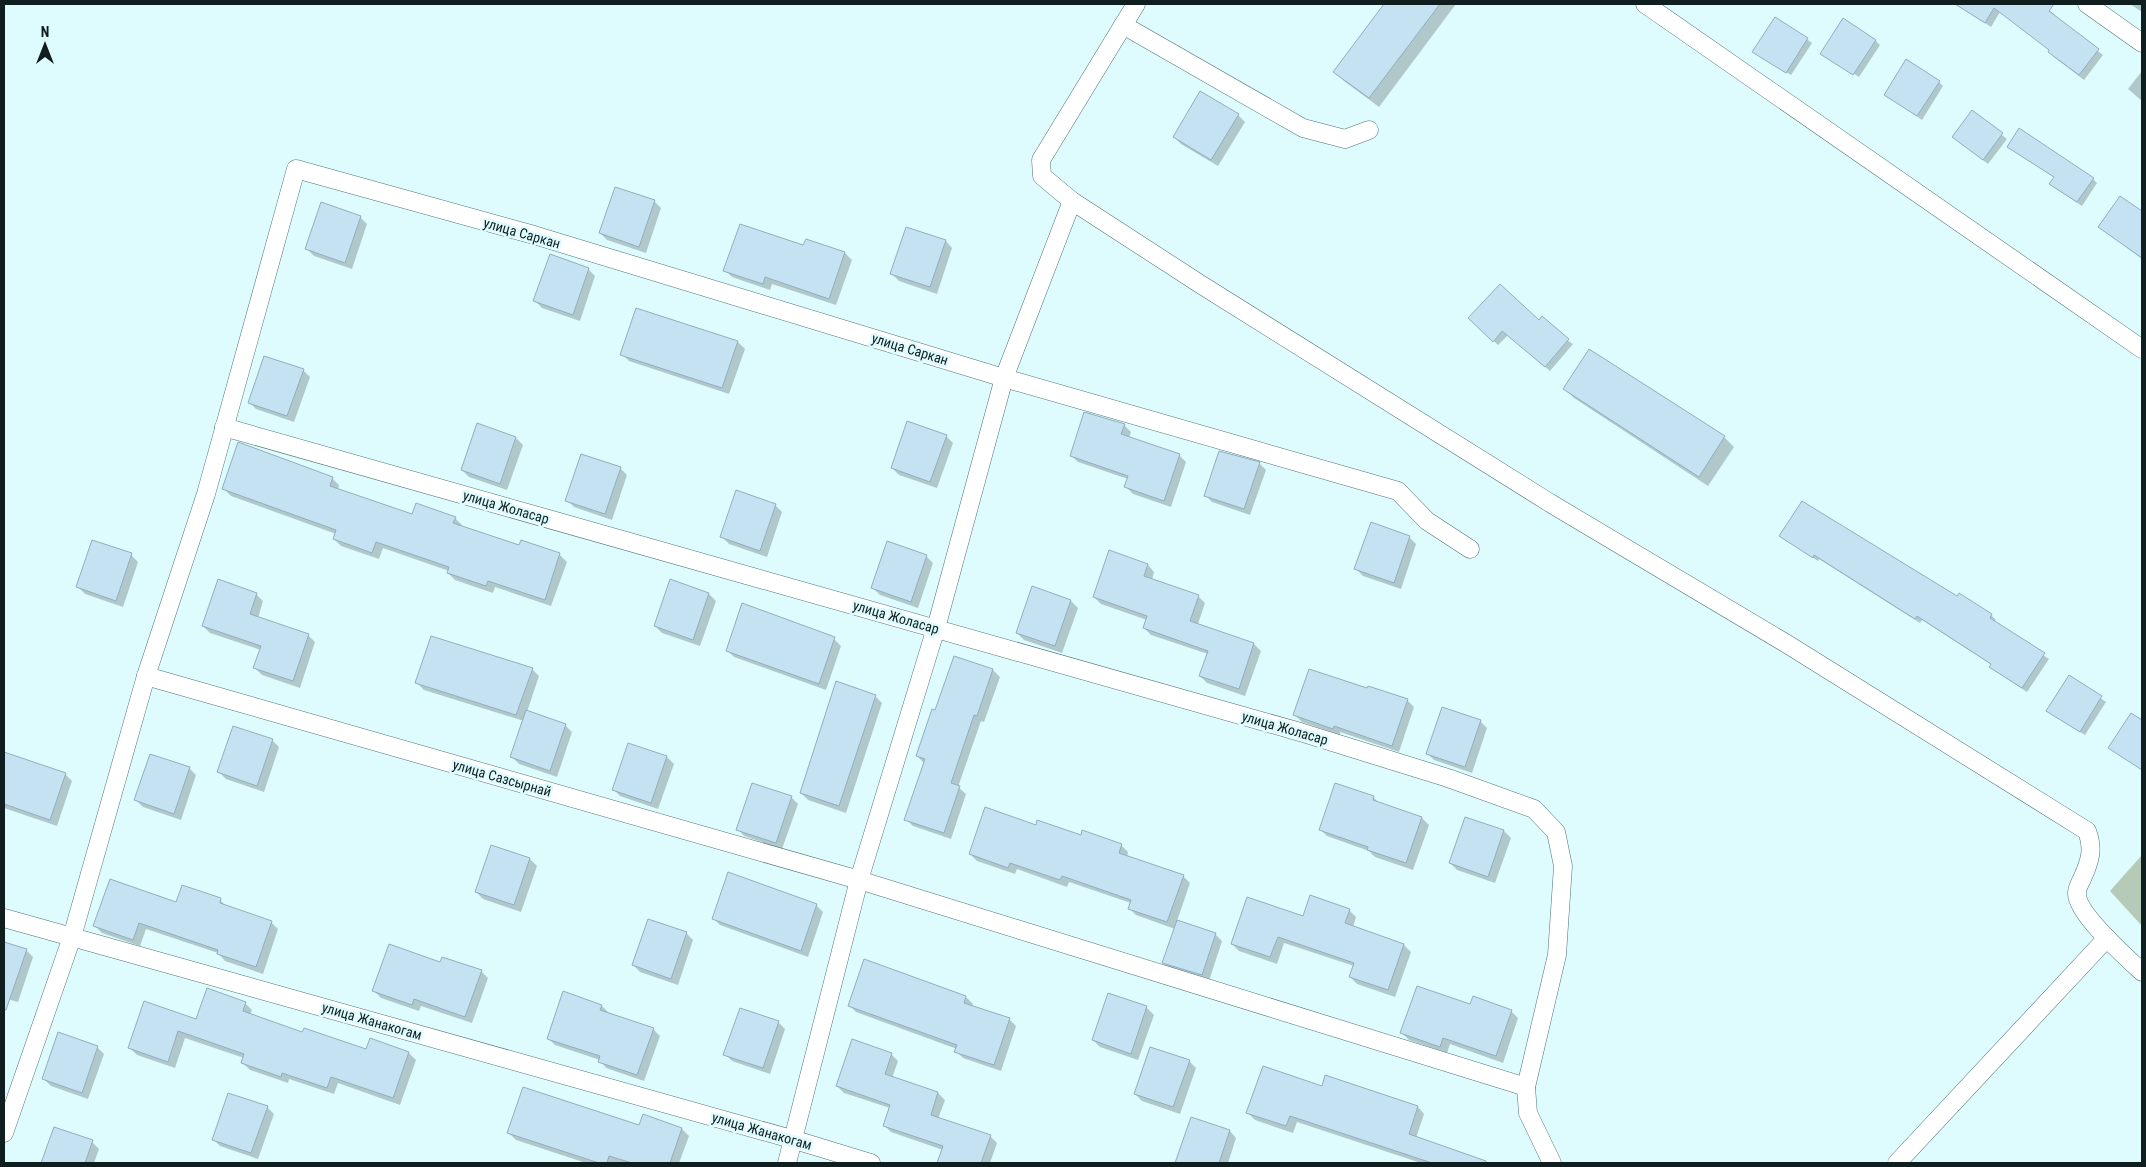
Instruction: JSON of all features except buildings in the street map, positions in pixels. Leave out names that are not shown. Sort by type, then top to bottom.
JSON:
[{"type":"street","points":[[1136,4],[1041,160],[1042,176],[1072,201],[1200,284],[1542,498],[1787,644],[2087,831],[2092,842],[2090,859],[2076,891],[2078,903],[2107,938],[2142,972]]},
{"type":"street","points":[[1645,4],[2142,349]]},
{"type":"street","points":[[2087,4],[2142,43]]},
{"type":"street","points":[[1123,25],[1303,128],[1345,139],[1370,130]]},
{"type":"street","name":"улица Саркан","points":[[224,427],[296,169],[534,235],[1004,378]]},
{"type":"street","points":[[787,1163],[859,880],[936,628],[1004,378],[1072,201]]},
{"type":"street","points":[[1004,378],[1398,491],[1427,521],[1470,549]]},
{"type":"street","points":[[4,1133],[72,937],[146,676],[206,494],[224,427]]},
{"type":"street","name":"улица Жоласар","points":[[224,427],[1300,732],[1448,778],[1534,809],[1556,832],[1563,866],[1558,955],[1526,1087]]},
{"type":"street","name":"улица Сазсырнай","points":[[146,676],[859,880],[1526,1087]]},
{"type":"street","name":"улица Жанакогам","points":[[4,918],[871,1163]]},
{"type":"street","points":[[1897,1163],[2107,938]]},
{"type":"street","points":[[1526,1087],[1528,1113],[1552,1163]]},
{"type":"green space","points":[[2142,855],[2142,926],[2110,891]]}]
